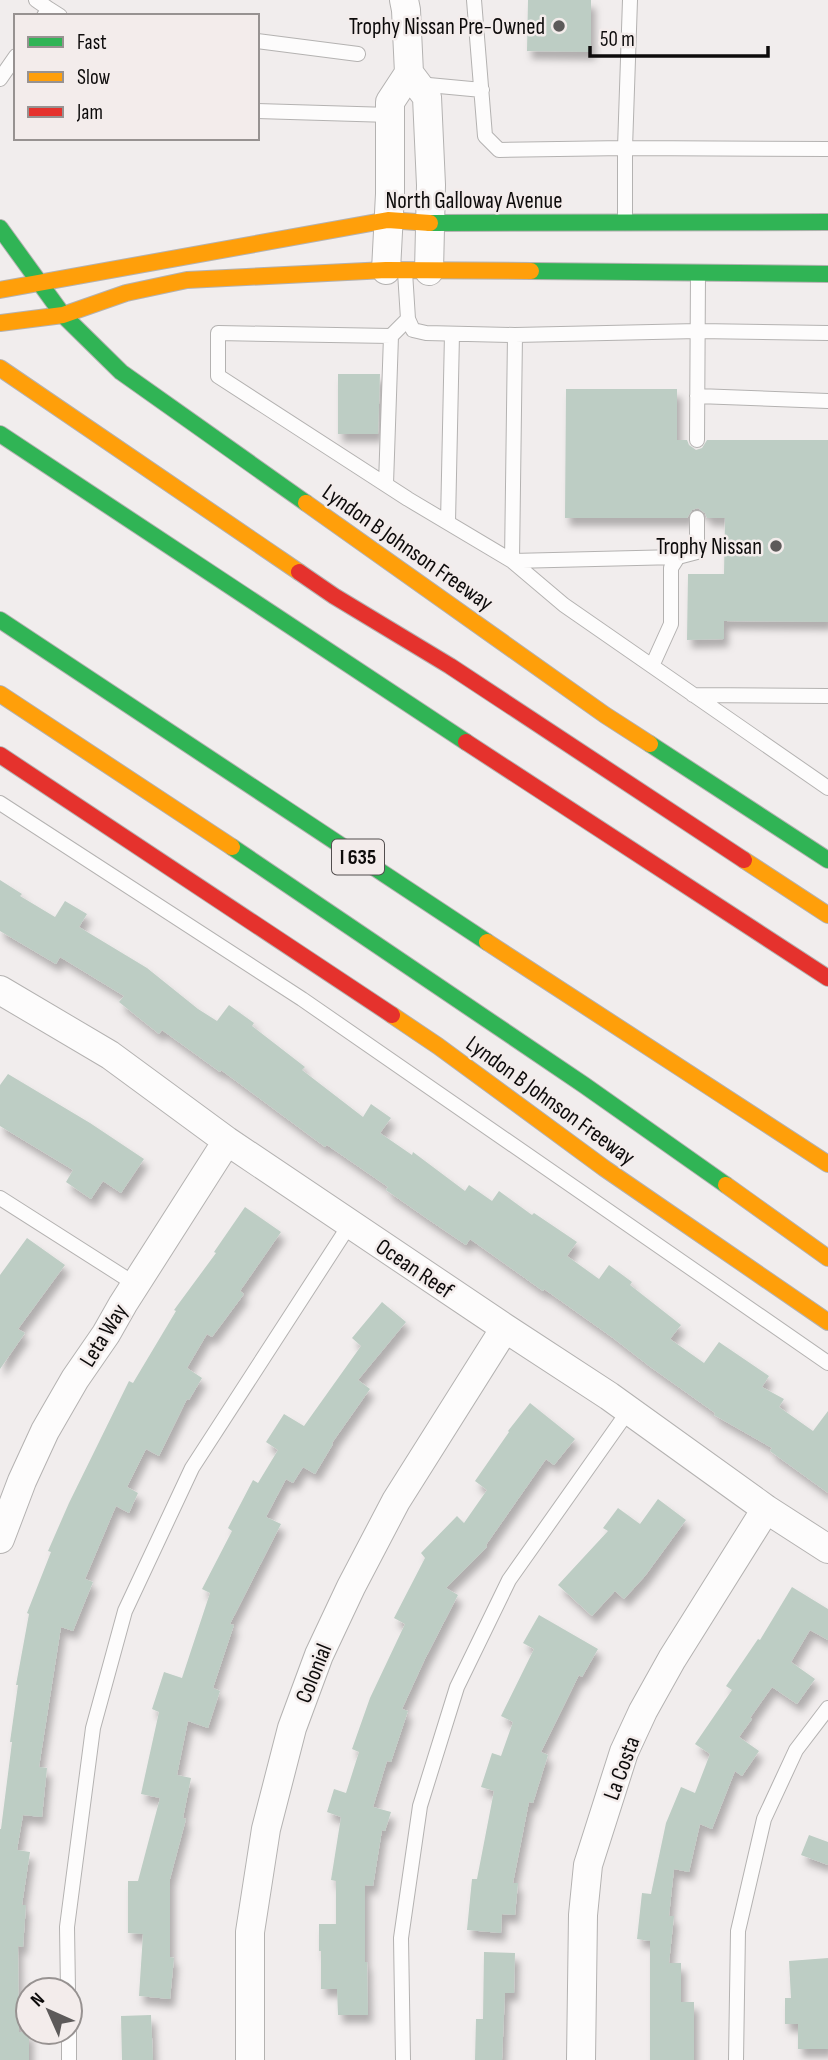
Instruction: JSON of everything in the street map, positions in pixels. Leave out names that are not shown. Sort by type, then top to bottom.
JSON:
[{"type":"main road","name":"North Galloway Avenue","points":[[0,290],[388,220],[429,223],[828,222]]},
{"type":"main road","name":"Lyndon B Johnson Freeway","points":[[0,228],[63,316],[121,372],[605,715],[828,860]]},
{"type":"main road","points":[[0,323],[63,316],[126,293],[187,280],[406,270],[828,274]]},
{"type":"main road","points":[[115,317],[126,293]]},
{"type":"main road","points":[[112,339],[113,351],[121,372]]},
{"type":"main road","points":[[0,368],[334,596],[450,666],[828,915]]},
{"type":"main road","points":[[0,434],[828,978]]},
{"type":"main road","name":"I 635","points":[[0,620],[457,923],[828,1164]]},
{"type":"main road","points":[[0,694],[550,1062],[828,1258]]},
{"type":"main road","name":"Lyndon B Johnson Freeway","points":[[0,755],[438,1046],[604,1168],[828,1322]]},
{"type":"street","points":[[404,0],[413,78],[427,97],[431,185],[429,223],[406,270]]},
{"type":"street","points":[[406,270],[388,220],[390,102],[413,78]]},
{"type":"street","name":"Ocean Reef","points":[[0,990],[110,1055],[227,1141],[629,1410],[766,1509],[828,1549]]},
{"type":"street","name":"Leta Way","points":[[0,1539],[8,1496],[45,1431],[75,1379],[227,1141]]},
{"type":"street","name":"Colonial","points":[[250,2060],[250,1931],[267,1829],[292,1728],[319,1655],[396,1501],[505,1328]]},
{"type":"street","name":"La Costa","points":[[581,2060],[583,1915],[588,1865],[624,1752],[672,1659],[766,1509]]},
{"type":"lane","points":[[36,0],[51,13]]},
{"type":"lane","points":[[474,0],[485,136],[499,149],[828,149]]},
{"type":"lane","points":[[625,222],[630,0]]},
{"type":"lane","points":[[259,41],[358,54]]},
{"type":"lane","points":[[0,79],[11,58]]},
{"type":"lane","points":[[413,78],[482,90]]},
{"type":"lane","points":[[259,111],[390,115]]},
{"type":"lane","points":[[406,270],[408,318],[413,330],[515,335],[698,331],[828,333]]},
{"type":"lane","points":[[696,440],[698,273]]},
{"type":"lane","points":[[386,484],[391,336],[408,318]]},
{"type":"lane","points":[[391,336],[219,333],[218,376],[512,561],[564,605],[828,788]]},
{"type":"lane","points":[[448,522],[452,334]]},
{"type":"lane","points":[[512,561],[515,335]]},
{"type":"lane","points":[[697,396],[828,401]]},
{"type":"lane","points":[[512,561],[678,557],[697,552],[697,518]]},
{"type":"lane","points":[[652,666],[671,624],[671,568],[678,557]]},
{"type":"lane","points":[[693,695],[828,696]]},
{"type":"lane","points":[[0,803],[313,1007],[828,1363]]},
{"type":"lane","points":[[0,1198],[135,1284]]},
{"type":"lane","points":[[68,1976],[67,1927],[93,1728],[125,1611],[192,1468],[350,1224]]},
{"type":"lane","points":[[403,2060],[401,1938],[418,1820],[457,1687],[509,1580],[629,1410]]},
{"type":"lane","points":[[736,2060],[738,1931],[764,1819],[796,1750],[828,1708]]},
{"type":"building","name":"Trophy Nissan Pre-Owned","points":[[528,0],[591,0],[591,52],[527,51]]},
{"type":"building","points":[[338,374],[380,374],[378,434],[338,434]]},
{"type":"building","points":[[566,389],[677,389],[677,440],[687,440],[696,450],[702,448],[707,440],[828,440],[828,622],[724,621],[724,639],[687,640],[688,574],[724,574],[725,518],[707,518],[698,508],[692,510],[687,518],[565,518]]},
{"type":"building","points":[[0,880],[22,894],[20,896],[55,917],[65,901],[87,914],[79,927],[147,968],[217,1021],[229,1005],[305,1067],[302,1070],[363,1117],[371,1104],[391,1118],[380,1133],[412,1155],[413,1152],[465,1191],[469,1185],[492,1201],[499,1191],[577,1242],[567,1256],[599,1279],[609,1265],[632,1282],[630,1285],[681,1325],[670,1339],[704,1363],[719,1342],[769,1376],[762,1387],[784,1399],[779,1407],[813,1431],[828,1411],[828,1493],[770,1451],[772,1448],[714,1415],[715,1413],[544,1289],[543,1291],[470,1239],[466,1245],[386,1190],[388,1187],[327,1145],[325,1147],[221,1070],[220,1072],[162,1030],[159,1034],[119,1002],[124,996],[60,957],[56,964],[0,931]]},
{"type":"building","points":[[8,1074],[144,1159],[121,1193],[103,1181],[91,1199],[66,1182],[73,1170],[0,1126],[0,1085]]},
{"type":"building","points":[[245,1207],[281,1232],[240,1291],[244,1294],[212,1337],[207,1334],[187,1368],[202,1378],[189,1400],[187,1399],[159,1456],[146,1449],[127,1487],[138,1493],[129,1513],[116,1506],[85,1579],[93,1582],[73,1631],[61,1627],[39,1767],[47,1768],[42,1817],[23,1815],[17,1850],[30,1852],[22,1905],[26,1905],[23,1947],[18,1946],[18,1976],[14,1976],[14,2046],[29,2046],[29,2060],[0,2060],[0,1829],[12,1742],[16,1685],[29,1614],[27,1613],[51,1552],[48,1551],[69,1503],[129,1381],[133,1383],[176,1311],[174,1310],[216,1253],[214,1252]]},
{"type":"building","points":[[27,1238],[65,1265],[18,1329],[25,1333],[0,1369],[0,1275]]},
{"type":"building","points":[[382,1302],[406,1322],[358,1380],[370,1389],[332,1443],[315,1474],[303,1467],[293,1483],[286,1479],[266,1517],[281,1524],[230,1624],[234,1625],[213,1688],[220,1691],[208,1728],[188,1721],[177,1775],[191,1778],[183,1818],[186,1819],[170,1879],[170,1957],[174,1958],[170,1999],[139,1996],[143,1934],[128,1933],[128,1881],[138,1881],[160,1798],[141,1794],[159,1712],[152,1709],[164,1672],[182,1678],[210,1593],[202,1589],[232,1531],[228,1528],[253,1480],[258,1483],[278,1450],[266,1442],[284,1414],[304,1426],[361,1346],[352,1338]]},
{"type":"building","points":[[530,1403],[575,1439],[554,1465],[546,1459],[487,1547],[446,1588],[458,1595],[402,1709],[408,1711],[391,1762],[387,1761],[373,1807],[391,1812],[385,1831],[382,1830],[373,1886],[365,1885],[368,2015],[338,2015],[337,1989],[321,1989],[319,1951],[319,1924],[336,1924],[336,1881],[331,1880],[341,1817],[327,1812],[334,1789],[346,1793],[359,1752],[352,1749],[370,1698],[405,1624],[394,1618],[425,1558],[421,1553],[457,1516],[464,1523],[487,1490],[475,1481]]},
{"type":"building","points":[[658,1499],[686,1520],[645,1576],[624,1599],[615,1591],[592,1616],[558,1585],[608,1531],[603,1528],[618,1508],[640,1524]]},
{"type":"building","points":[[792,1587],[828,1609],[828,1640],[810,1630],[791,1662],[815,1679],[797,1704],[772,1687],[750,1718],[752,1719],[739,1737],[759,1751],[742,1776],[735,1771],[712,1829],[700,1824],[689,1872],[674,1869],[669,1916],[674,1916],[669,1963],[681,1963],[681,2002],[694,2002],[694,2060],[650,2060],[650,1941],[637,1939],[642,1893],[651,1894],[666,1823],[681,1787],[695,1793],[710,1754],[695,1744],[732,1690],[726,1686],[758,1639],[760,1640]]},
{"type":"building","points":[[539,1615],[598,1649],[582,1677],[579,1675],[541,1752],[548,1755],[533,1803],[529,1802],[513,1883],[518,1883],[515,1915],[502,1914],[501,1933],[467,1930],[472,1879],[477,1879],[494,1791],[481,1787],[492,1753],[501,1756],[513,1722],[501,1716],[534,1649],[523,1643]]},
{"type":"building","points":[[809,1835],[828,1842],[828,1865],[801,1855]]},
{"type":"building","points":[[484,1952],[515,1953],[514,1993],[505,1993],[502,2060],[475,2060],[476,2019],[483,2019]]},
{"type":"building","points":[[828,1958],[828,2049],[798,2049],[798,2024],[785,2024],[785,1998],[791,1998],[789,1961]]},
{"type":"building","points":[[151,2015],[153,2060],[122,2060],[121,2016]]},
{"type":"traffic: fast","points":[[430,223],[828,222]]},
{"type":"traffic: fast","points":[[0,228],[63,315],[121,372],[306,503]]},
{"type":"traffic: fast","points":[[531,271],[828,274]]},
{"type":"traffic: fast","points":[[0,434],[466,742]]},
{"type":"traffic: fast","points":[[0,620],[487,942]]},
{"type":"traffic: fast","points":[[650,744],[828,860]]},
{"type":"traffic: fast","points":[[232,847],[584,1085],[726,1185]]},
{"type":"traffic: slow","points":[[0,290],[388,220],[430,223]]},
{"type":"traffic: slow","points":[[0,323],[63,315],[126,293],[187,280],[386,270],[531,271]]},
{"type":"traffic: slow","points":[[0,368],[299,572]]},
{"type":"traffic: slow","points":[[306,503],[650,744]]},
{"type":"traffic: slow","points":[[0,694],[232,847]]},
{"type":"traffic: slow","points":[[744,860],[828,915]]},
{"type":"traffic: slow","points":[[487,942],[828,1164]]},
{"type":"traffic: slow","points":[[392,1015],[604,1168],[828,1322]]},
{"type":"traffic: slow","points":[[726,1185],[828,1258]]},
{"type":"traffic: jam","points":[[299,572],[450,666],[744,860]]},
{"type":"traffic: jam","points":[[466,742],[828,978]]},
{"type":"traffic: jam","points":[[0,755],[392,1015]]},
{"type":"place","name":"Trophy Nissan Pre-Owned","points":[[559,26]]},
{"type":"place","name":"Trophy Nissan","points":[[776,546]]}]
